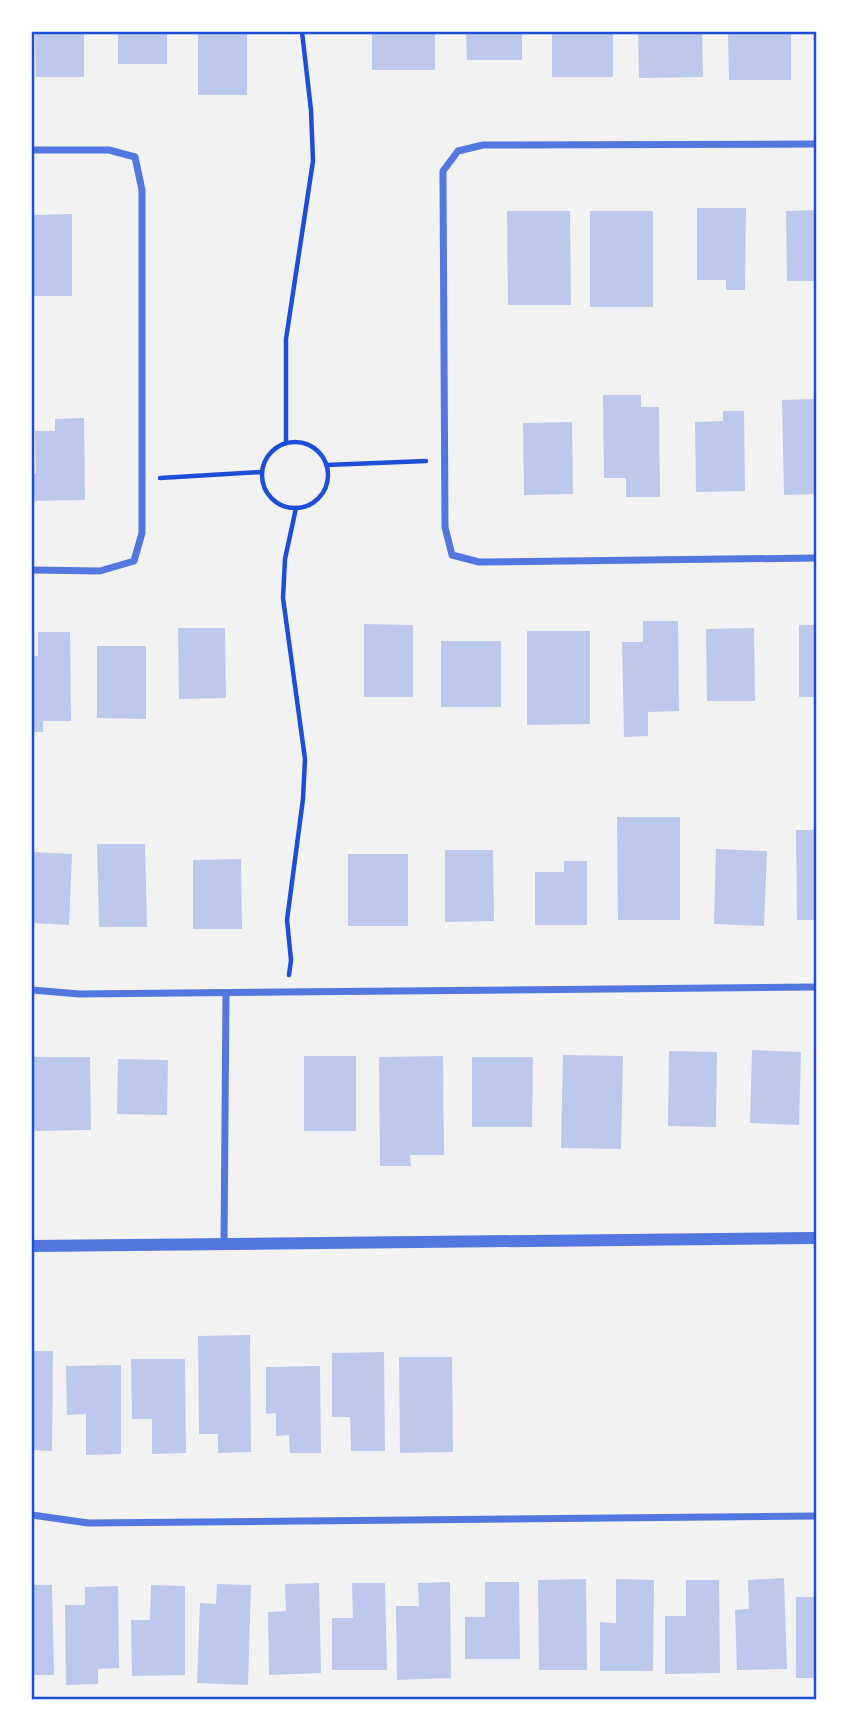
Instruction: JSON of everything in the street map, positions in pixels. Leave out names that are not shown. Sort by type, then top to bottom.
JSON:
[{"type":"street","points":[[817,144],[483,145],[458,151],[443,171],[445,527],[452,555],[479,562],[817,558]]},
{"type":"street","points":[[32,150],[109,150],[135,157],[142,190],[142,533],[134,561],[100,571],[32,570]]},
{"type":"street","points":[[32,990],[79,995],[817,987]]},
{"type":"street","points":[[224,1245],[226,994]]},
{"type":"street","points":[[32,1246],[817,1238]]},
{"type":"street","points":[[32,1515],[88,1523],[817,1516]]},
{"type":"path","points":[[286,443],[286,340],[313,161],[311,110],[302,32]]},
{"type":"path","points":[[286,443],[306,444],[314,449],[326,465],[328,475],[321,494],[314,501],[296,508],[279,504],[272,499],[263,485],[262,472],[271,452],[286,443]]},
{"type":"path","points":[[326,465],[445,460]]},
{"type":"path","points":[[142,478],[262,472]]},
{"type":"path","points":[[286,993],[291,960],[287,920],[303,799],[305,759],[283,598],[285,559],[296,508]]},
{"type":"building","points":[[35,32],[84,32],[84,77],[36,77]]},
{"type":"building","points":[[118,32],[167,32],[167,64],[118,64]]},
{"type":"building","points":[[198,32],[247,32],[247,95],[198,95]]},
{"type":"building","points":[[372,32],[435,32],[435,70],[372,70]]},
{"type":"building","points":[[466,32],[522,32],[522,60],[467,60]]},
{"type":"building","points":[[552,32],[613,32],[613,77],[552,77]]},
{"type":"building","points":[[638,32],[702,32],[703,77],[639,78]]},
{"type":"building","points":[[728,32],[791,32],[791,80],[729,80]]},
{"type":"building","points":[[697,208],[746,208],[745,290],[726,290],[726,280],[697,280]]},
{"type":"building","points":[[816,210],[816,281],[787,281],[786,211]]},
{"type":"building","points":[[507,211],[570,211],[571,305],[508,305]]},
{"type":"building","points":[[590,211],[653,211],[653,307],[590,307]]},
{"type":"building","points":[[72,214],[72,296],[32,296],[32,215]]},
{"type":"building","points":[[603,395],[641,395],[641,407],[659,407],[660,497],[626,497],[626,478],[604,478]]},
{"type":"building","points":[[816,399],[816,494],[784,495],[782,400]]},
{"type":"building","points":[[723,411],[744,411],[745,491],[696,492],[695,422],[723,421]]},
{"type":"building","points":[[84,418],[85,500],[32,501],[32,473],[36,473],[35,431],[55,431],[55,419]]},
{"type":"building","points":[[572,422],[573,494],[524,495],[523,423]]},
{"type":"building","points":[[643,621],[678,621],[679,711],[648,712],[648,736],[624,737],[622,642],[643,642]]},
{"type":"building","points":[[364,624],[413,625],[413,697],[364,697]]},
{"type":"building","points":[[799,625],[816,625],[816,697],[799,697]]},
{"type":"building","points":[[178,628],[225,628],[226,698],[179,699]]},
{"type":"building","points":[[754,628],[755,701],[707,701],[706,629]]},
{"type":"building","points":[[527,631],[590,631],[590,724],[527,725]]},
{"type":"building","points":[[38,632],[70,632],[71,721],[43,721],[43,732],[32,732],[32,656],[38,656]]},
{"type":"building","points":[[441,641],[501,641],[501,707],[441,707]]},
{"type":"building","points":[[97,646],[146,646],[146,719],[97,718]]},
{"type":"building","points":[[617,817],[680,817],[680,920],[618,920]]},
{"type":"building","points":[[796,830],[816,830],[816,920],[797,920]]},
{"type":"building","points":[[97,844],[145,844],[147,927],[99,927]]},
{"type":"building","points":[[716,849],[767,851],[764,926],[714,924]]},
{"type":"building","points":[[445,850],[493,850],[494,921],[445,922]]},
{"type":"building","points":[[32,852],[72,854],[69,925],[32,923]]},
{"type":"building","points":[[348,854],[408,854],[408,926],[348,926]]},
{"type":"building","points":[[241,859],[242,929],[193,929],[193,860]]},
{"type":"building","points":[[564,861],[587,861],[587,925],[535,925],[535,872],[564,872]]},
{"type":"building","points":[[752,1050],[801,1052],[799,1125],[750,1123]]},
{"type":"building","points":[[669,1051],[717,1052],[716,1127],[668,1126]]},
{"type":"building","points":[[563,1055],[623,1056],[621,1149],[561,1148]]},
{"type":"building","points":[[304,1056],[356,1056],[356,1131],[304,1131]]},
{"type":"building","points":[[443,1056],[444,1155],[410,1155],[411,1166],[380,1166],[379,1057]]},
{"type":"building","points":[[32,1057],[90,1057],[91,1130],[32,1131]]},
{"type":"building","points":[[472,1057],[533,1057],[532,1127],[472,1127]]},
{"type":"building","points":[[118,1059],[168,1060],[167,1115],[117,1114]]},
{"type":"building","points":[[250,1335],[251,1452],[218,1453],[218,1434],[199,1434],[198,1336]]},
{"type":"building","points":[[32,1351],[53,1351],[52,1451],[32,1450]]},
{"type":"building","points":[[384,1352],[385,1451],[351,1451],[350,1417],[332,1417],[332,1353]]},
{"type":"building","points":[[399,1357],[452,1357],[453,1452],[400,1453]]},
{"type":"building","points":[[131,1359],[185,1359],[186,1453],[152,1454],[152,1419],[132,1419]]},
{"type":"building","points":[[121,1365],[121,1454],[86,1455],[86,1414],[67,1415],[66,1366]]},
{"type":"building","points":[[320,1366],[321,1453],[290,1453],[289,1435],[276,1436],[276,1413],[266,1414],[266,1367]]},
{"type":"building","points":[[784,1578],[787,1669],[737,1670],[735,1610],[749,1609],[748,1580]]},
{"type":"building","points":[[586,1579],[587,1670],[539,1670],[538,1580]]},
{"type":"building","points":[[616,1579],[654,1580],[653,1671],[600,1671],[600,1622],[616,1623]]},
{"type":"building","points":[[686,1580],[719,1580],[720,1673],[665,1674],[665,1616],[686,1616]]},
{"type":"building","points":[[450,1582],[451,1678],[397,1680],[396,1606],[419,1606],[418,1583]]},
{"type":"building","points":[[485,1582],[519,1582],[520,1659],[465,1659],[465,1617],[485,1617]]},
{"type":"building","points":[[319,1583],[321,1673],[269,1675],[268,1612],[286,1611],[285,1584]]},
{"type":"building","points":[[352,1583],[385,1583],[387,1670],[332,1670],[332,1618],[353,1618]]},
{"type":"building","points":[[217,1584],[251,1585],[248,1685],[197,1683],[200,1603],[216,1604]]},
{"type":"building","points":[[32,1585],[52,1585],[54,1675],[32,1675]]},
{"type":"building","points":[[151,1585],[185,1586],[185,1675],[132,1676],[131,1620],[150,1620]]},
{"type":"building","points":[[118,1586],[119,1668],[98,1669],[98,1684],[66,1685],[65,1605],[85,1605],[85,1587]]},
{"type":"building","points":[[796,1597],[816,1597],[816,1678],[796,1678]]}]
